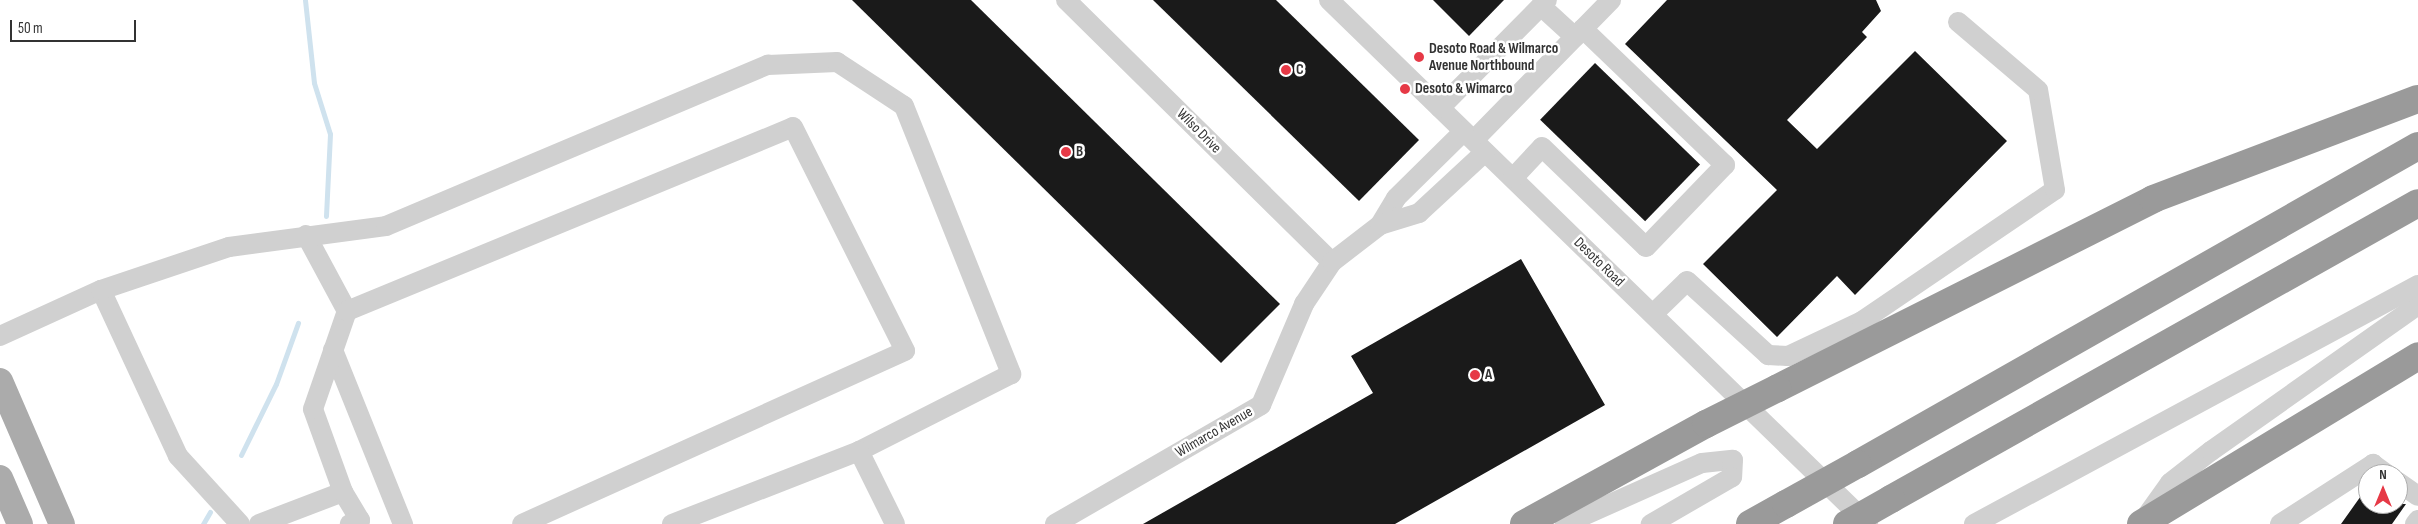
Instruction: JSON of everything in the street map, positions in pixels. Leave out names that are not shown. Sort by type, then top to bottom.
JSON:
[{"type":"highway","points":[[1524,524],[1706,424],[2153,199],[2418,99]]},
{"type":"highway","points":[[1750,524],[2418,146]]},
{"type":"highway","points":[[1847,524],[2418,202]]},
{"type":"highway","points":[[2141,524],[2418,356]]},
{"type":"main road","points":[[0,381],[62,524]]},
{"type":"main road","points":[[0,478],[20,524]]},
{"type":"street","name":"Wilso Drive","points":[[1066,0],[1332,262]]},
{"type":"street","name":"Wilmarco Avenue","points":[[1055,524],[1261,405],[1304,304],[1332,262],[1380,225],[1419,213],[1474,141],[1611,0]]},
{"type":"street","name":"Desoto Road","points":[[1332,1],[1868,524]]},
{"type":"street","points":[[1440,108],[1544,3],[1725,165],[1646,247],[1542,147],[1513,178]]},
{"type":"street","points":[[1652,314],[1687,280],[1768,355],[1788,356],[1862,321],[2055,190],[2038,90],[1958,22]]},
{"type":"street","points":[[0,336],[101,290],[229,247],[306,235],[386,226],[768,65],[837,62],[904,106],[1011,374],[859,451],[672,524]]},
{"type":"street","points":[[357,523],[342,492],[313,409],[347,311],[793,127],[905,351],[522,524]]},
{"type":"street","name":"Wilmarco Avenue","points":[[1380,225],[1396,198],[1474,141]]},
{"type":"street","points":[[306,235],[347,311]]},
{"type":"street","points":[[1974,524],[2418,285]]},
{"type":"street","points":[[101,290],[178,456],[240,524]]},
{"type":"street","points":[[2141,524],[2170,483],[2418,305]]},
{"type":"street","points":[[333,350],[404,524]]},
{"type":"street","points":[[859,451],[895,524]]},
{"type":"street","points":[[1565,524],[1702,463],[1733,460],[1732,477],[1651,524]]},
{"type":"street","points":[[2280,524],[2358,474]]},
{"type":"street","points":[[259,524],[342,492]]},
{"type":"street","points":[[2415,524],[2418,520]]},
{"type":"building","name":"B","points":[[852,0],[971,0],[1280,304],[1221,363]]},
{"type":"building","name":"C","points":[[1153,0],[1276,0],[1419,140],[1359,201]]},
{"type":"building","points":[[1433,0],[1504,0],[1469,36]]},
{"type":"building","points":[[1667,0],[1876,0],[1881,11],[1862,32],[1867,37],[1787,120],[1817,149],[1915,51],[2007,141],[1855,295],[1837,276],[1777,337],[1703,264],[1777,190],[1625,44]]},
{"type":"building","points":[[1595,63],[1700,164],[1645,221],[1540,120]]},
{"type":"building","name":"A","points":[[1521,259],[1605,405],[1395,524],[1143,524],[1373,393],[1351,356]]},
{"type":"building","points":[[2358,500],[2358,514],[2399,514],[2392,524],[2341,524]]},
{"type":"waterway","points":[[305,0],[314,83],[330,134],[326,216]]},
{"type":"waterway","points":[[241,455],[276,384],[298,323]]},
{"type":"waterway","points":[[203,524],[210,512]]},
{"type":"place","name":"Desoto Road & Wilmarco Avenue Northbound","points":[[1419,57]]},
{"type":"place","name":"C","points":[[1286,70]]},
{"type":"place","name":"Desoto & Wimarco","points":[[1405,89]]},
{"type":"place","name":"B","points":[[1066,152]]},
{"type":"place","name":"A","points":[[1475,375]]}]
